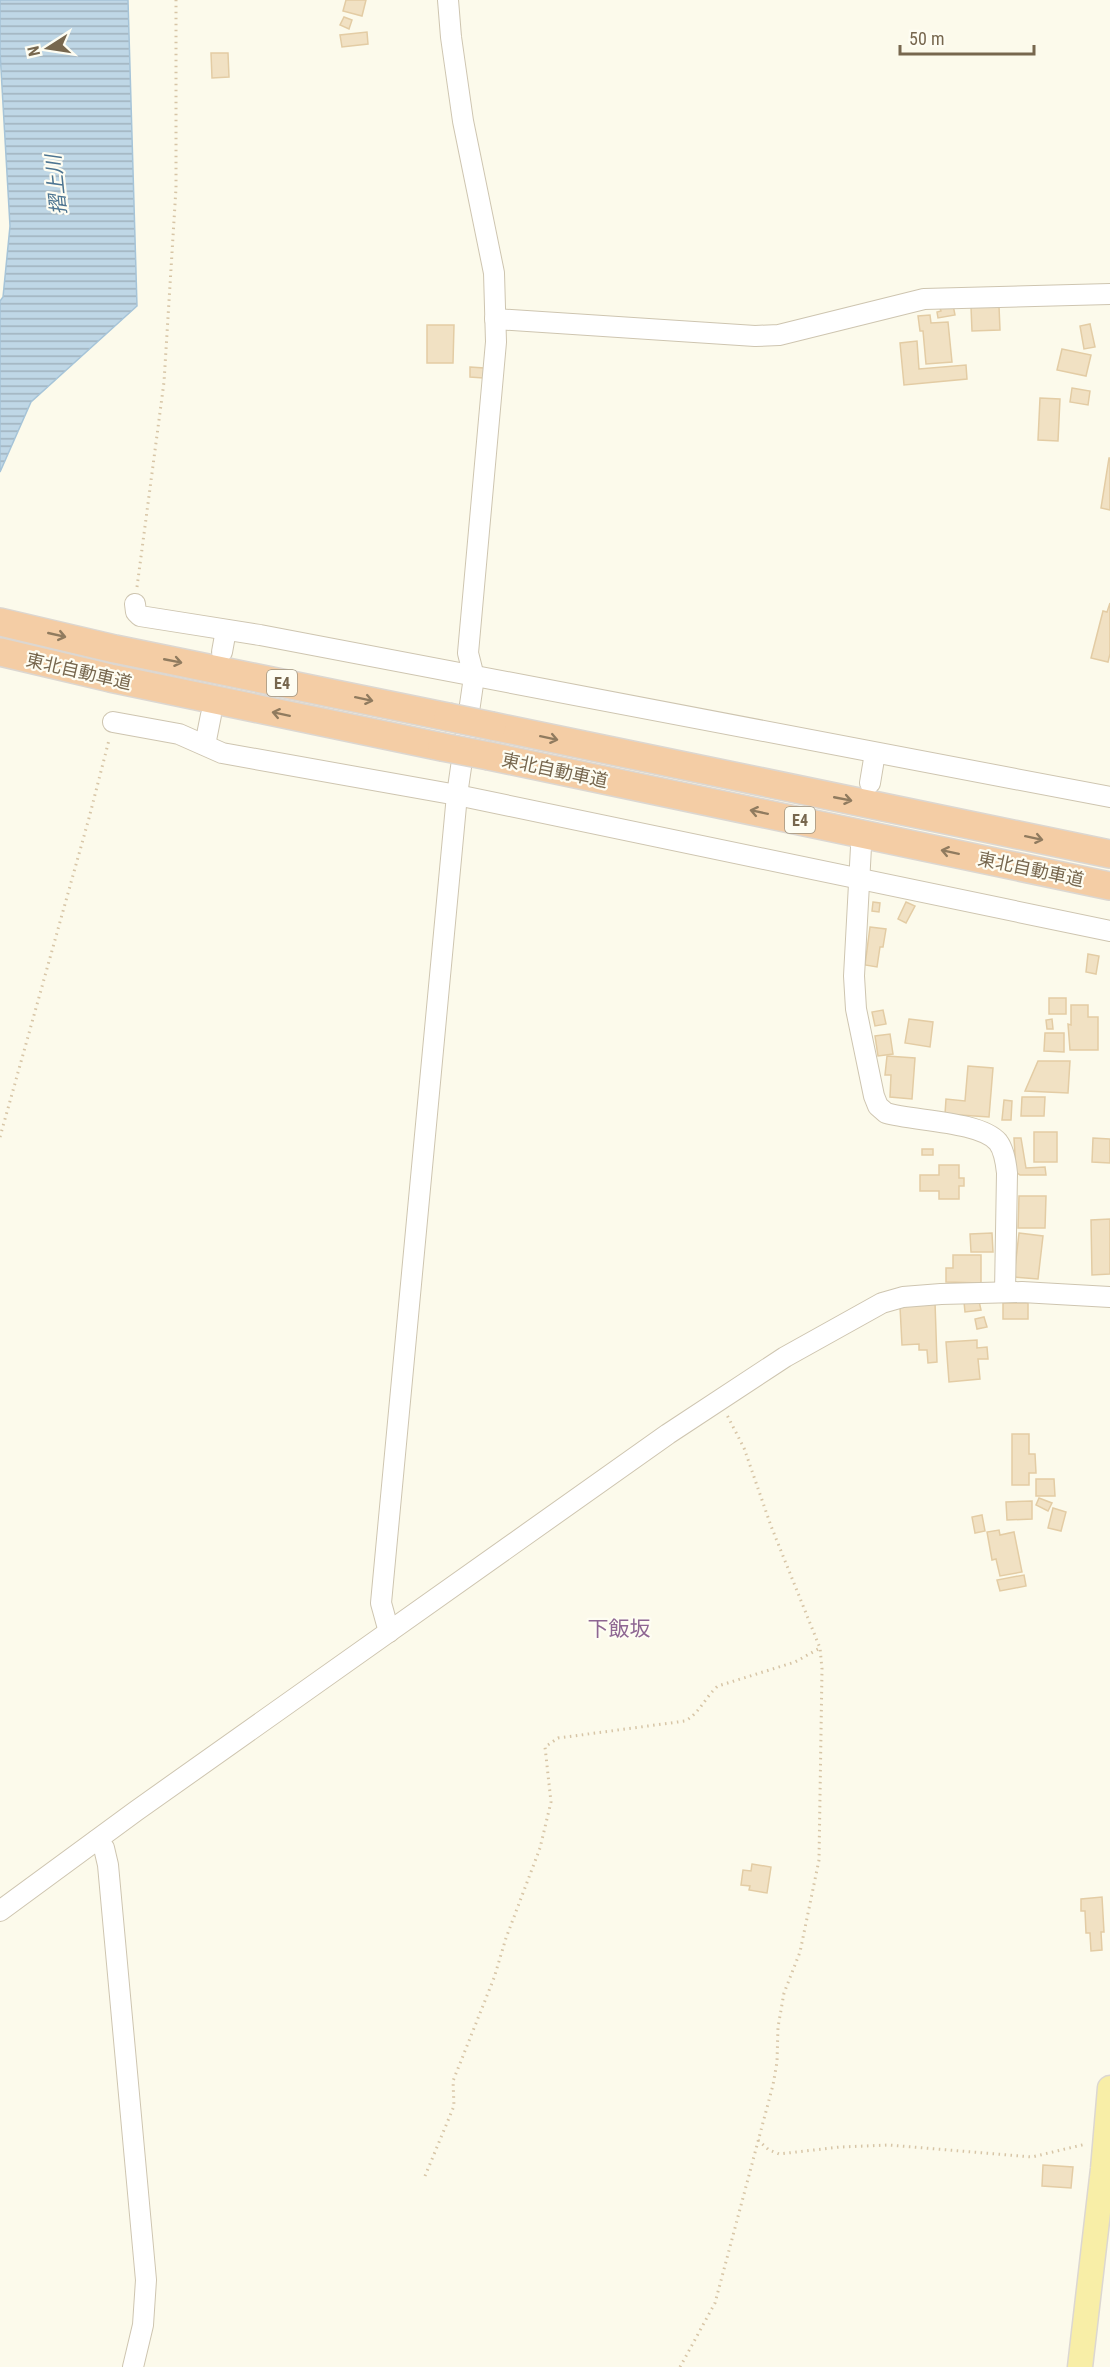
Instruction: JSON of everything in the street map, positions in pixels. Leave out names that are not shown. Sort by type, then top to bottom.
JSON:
[{"type":"highway","name":"東北自動車道","points":[[0,622],[115,649],[1110,854]]},
{"type":"highway","name":"東北自動車道","points":[[0,652],[110,678],[1110,886]]},
{"type":"main road","points":[[1080,2367],[1110,2088]]},
{"type":"street","points":[[389,1632],[381,1603],[457,795],[474,677],[468,653],[496,342],[494,273],[463,121],[448,0]]},
{"type":"street","points":[[495,319],[755,336],[779,335],[924,299],[1110,294]]},
{"type":"street","points":[[135,604],[136,612],[140,616],[226,630],[1110,797]]},
{"type":"street","points":[[222,652],[226,630]]},
{"type":"street","points":[[206,745],[211,715]]},
{"type":"street","points":[[113,722],[179,734],[222,753],[457,795],[1110,931]]},
{"type":"street","points":[[870,783],[875,753]]},
{"type":"street","points":[[861,847],[854,976],[856,1009],[874,1096],[878,1106],[886,1113],[964,1126],[985,1133],[998,1142],[1005,1158],[1007,1173],[1005,1292]]},
{"type":"street","points":[[0,1911],[668,1434],[785,1357],[882,1303],[941,1294],[1005,1292],[1110,1297]]},
{"type":"street","points":[[97,1840],[104,1848],[108,1865],[146,2280],[143,2325],[133,2367]]},
{"type":"path","points":[[135,604],[164,382],[176,188],[176,0]]},
{"type":"path","points":[[0,1137],[89,818],[113,722]]},
{"type":"path","points":[[680,2367],[715,2303],[773,2085],[777,2062],[778,2027],[784,1993],[800,1953],[819,1860],[822,1669],[819,1648],[771,1526],[744,1448],[720,1400]]},
{"type":"path","points":[[425,2176],[454,2106],[453,2081],[494,1978],[506,1938],[540,1848],[551,1802],[546,1747],[558,1738],[685,1721],[693,1717],[710,1692],[717,1686],[795,1662],[819,1648]]},
{"type":"path","points":[[758,2140],[769,2150],[779,2154],[888,2145],[1032,2157],[1105,2142]]},
{"type":"water","name":"摺上川","points":[[0,0],[128,0],[137,306],[31,402],[0,472],[0,301],[3,297],[10,226],[0,52]]},
{"type":"building","points":[[346,0],[366,0],[362,16],[343,11]]},
{"type":"building","points":[[344,17],[352,20],[349,29],[340,25]]},
{"type":"building","points":[[367,32],[368,44],[342,47],[340,35]]},
{"type":"building","points":[[211,53],[228,53],[229,77],[212,78]]},
{"type":"building","points":[[953,305],[955,315],[938,318],[937,312],[941,311],[940,308]]},
{"type":"building","points":[[999,306],[1000,330],[972,331],[971,307]]},
{"type":"building","points":[[930,315],[931,323],[948,322],[952,362],[926,364],[923,331],[920,331],[918,316]]},
{"type":"building","points":[[1090,324],[1095,347],[1084,349],[1080,326]]},
{"type":"building","points":[[427,325],[454,325],[453,363],[427,363]]},
{"type":"building","points":[[917,341],[919,369],[966,365],[967,379],[904,385],[900,343]]},
{"type":"building","points":[[1062,349],[1091,355],[1086,376],[1057,370]]},
{"type":"building","points":[[470,367],[484,368],[483,378],[470,377]]},
{"type":"building","points":[[1072,388],[1090,391],[1088,405],[1070,402]]},
{"type":"building","points":[[1040,398],[1060,399],[1058,441],[1038,440]]},
{"type":"building","points":[[1110,458],[1110,510],[1101,508]]},
{"type":"building","points":[[1110,603],[1108,662],[1091,658],[1103,611],[1107,612]]},
{"type":"building","points":[[873,902],[880,903],[879,912],[872,911]]},
{"type":"building","points":[[906,902],[915,906],[906,923],[898,919]]},
{"type":"building","points":[[870,927],[886,929],[877,967],[865,965]]},
{"type":"building","points":[[1088,954],[1099,956],[1096,974],[1086,972]]},
{"type":"building","points":[[1049,998],[1066,998],[1066,1014],[1049,1014]]},
{"type":"building","points":[[1071,1005],[1088,1005],[1088,1017],[1098,1017],[1098,1050],[1070,1050],[1068,1024],[1071,1025]]},
{"type":"building","points":[[883,1010],[886,1024],[875,1026],[872,1012]]},
{"type":"building","points":[[909,1019],[933,1022],[930,1047],[905,1043]]},
{"type":"building","points":[[1052,1019],[1053,1029],[1047,1029],[1046,1020]]},
{"type":"building","points":[[1045,1033],[1064,1033],[1064,1052],[1044,1051]]},
{"type":"building","points":[[890,1034],[893,1054],[878,1056],[875,1036]]},
{"type":"building","points":[[887,1056],[915,1058],[912,1099],[890,1097],[891,1075],[885,1075]]},
{"type":"building","points":[[1038,1061],[1070,1061],[1068,1093],[1025,1091]]},
{"type":"building","points":[[968,1066],[993,1068],[989,1117],[945,1114],[946,1099],[965,1101]]},
{"type":"building","points":[[1022,1097],[1045,1097],[1044,1116],[1021,1116]]},
{"type":"building","points":[[1004,1100],[1012,1101],[1011,1120],[1002,1120]]},
{"type":"building","points":[[1034,1132],[1057,1132],[1057,1162],[1034,1162]]},
{"type":"building","points":[[1014,1138],[1021,1138],[1026,1168],[1045,1167],[1046,1175],[1020,1175],[1016,1172]]},
{"type":"building","points":[[1093,1138],[1110,1139],[1110,1163],[1092,1162]]},
{"type":"building","points":[[922,1149],[933,1149],[933,1155],[922,1155]]},
{"type":"building","points":[[939,1165],[959,1165],[959,1178],[964,1178],[964,1186],[959,1186],[959,1199],[939,1199],[939,1191],[920,1191],[920,1175],[939,1175]]},
{"type":"building","points":[[1019,1196],[1046,1196],[1045,1228],[1018,1228]]},
{"type":"building","points":[[1110,1219],[1110,1274],[1092,1275],[1091,1220]]},
{"type":"building","points":[[992,1233],[993,1252],[971,1252],[970,1234]]},
{"type":"building","points":[[1019,1233],[1043,1236],[1038,1279],[1014,1277]]},
{"type":"building","points":[[953,1255],[981,1255],[981,1283],[946,1282],[946,1268],[953,1268]]},
{"type":"building","points":[[979,1301],[981,1310],[965,1312],[964,1302]]},
{"type":"building","points":[[935,1302],[937,1362],[928,1363],[927,1350],[919,1350],[919,1344],[902,1345],[900,1307]]},
{"type":"building","points":[[1003,1303],[1028,1303],[1028,1319],[1003,1319]]},
{"type":"building","points":[[984,1317],[987,1327],[977,1329],[975,1319]]},
{"type":"building","points":[[977,1340],[977,1348],[987,1347],[988,1359],[978,1359],[980,1379],[949,1382],[946,1342]]},
{"type":"building","points":[[1012,1434],[1029,1434],[1029,1454],[1035,1454],[1036,1473],[1029,1473],[1029,1485],[1012,1485]]},
{"type":"building","points":[[1036,1479],[1054,1479],[1055,1496],[1036,1496]]},
{"type":"building","points":[[1039,1498],[1052,1503],[1048,1511],[1036,1505]]},
{"type":"building","points":[[1032,1501],[1032,1519],[1007,1520],[1006,1502]]},
{"type":"building","points":[[1053,1508],[1066,1512],[1061,1531],[1048,1528]]},
{"type":"building","points":[[982,1515],[985,1531],[975,1533],[972,1517]]},
{"type":"building","points":[[999,1530],[1000,1535],[1014,1532],[1022,1572],[1000,1576],[996,1559],[992,1560],[987,1532]]},
{"type":"building","points":[[1024,1575],[1026,1586],[1000,1591],[997,1580]]},
{"type":"building","points":[[752,1864],[771,1867],[767,1893],[749,1890],[750,1886],[741,1885],[743,1870],[751,1871]]},
{"type":"building","points":[[1102,1897],[1104,1932],[1101,1932],[1102,1950],[1091,1951],[1090,1933],[1086,1933],[1085,1911],[1081,1911],[1081,1899]]},
{"type":"building","points":[[1043,2165],[1073,2167],[1071,2188],[1042,2186]]},
{"type":"district","name":"下飯坂","points":[[619,1629]]}]
